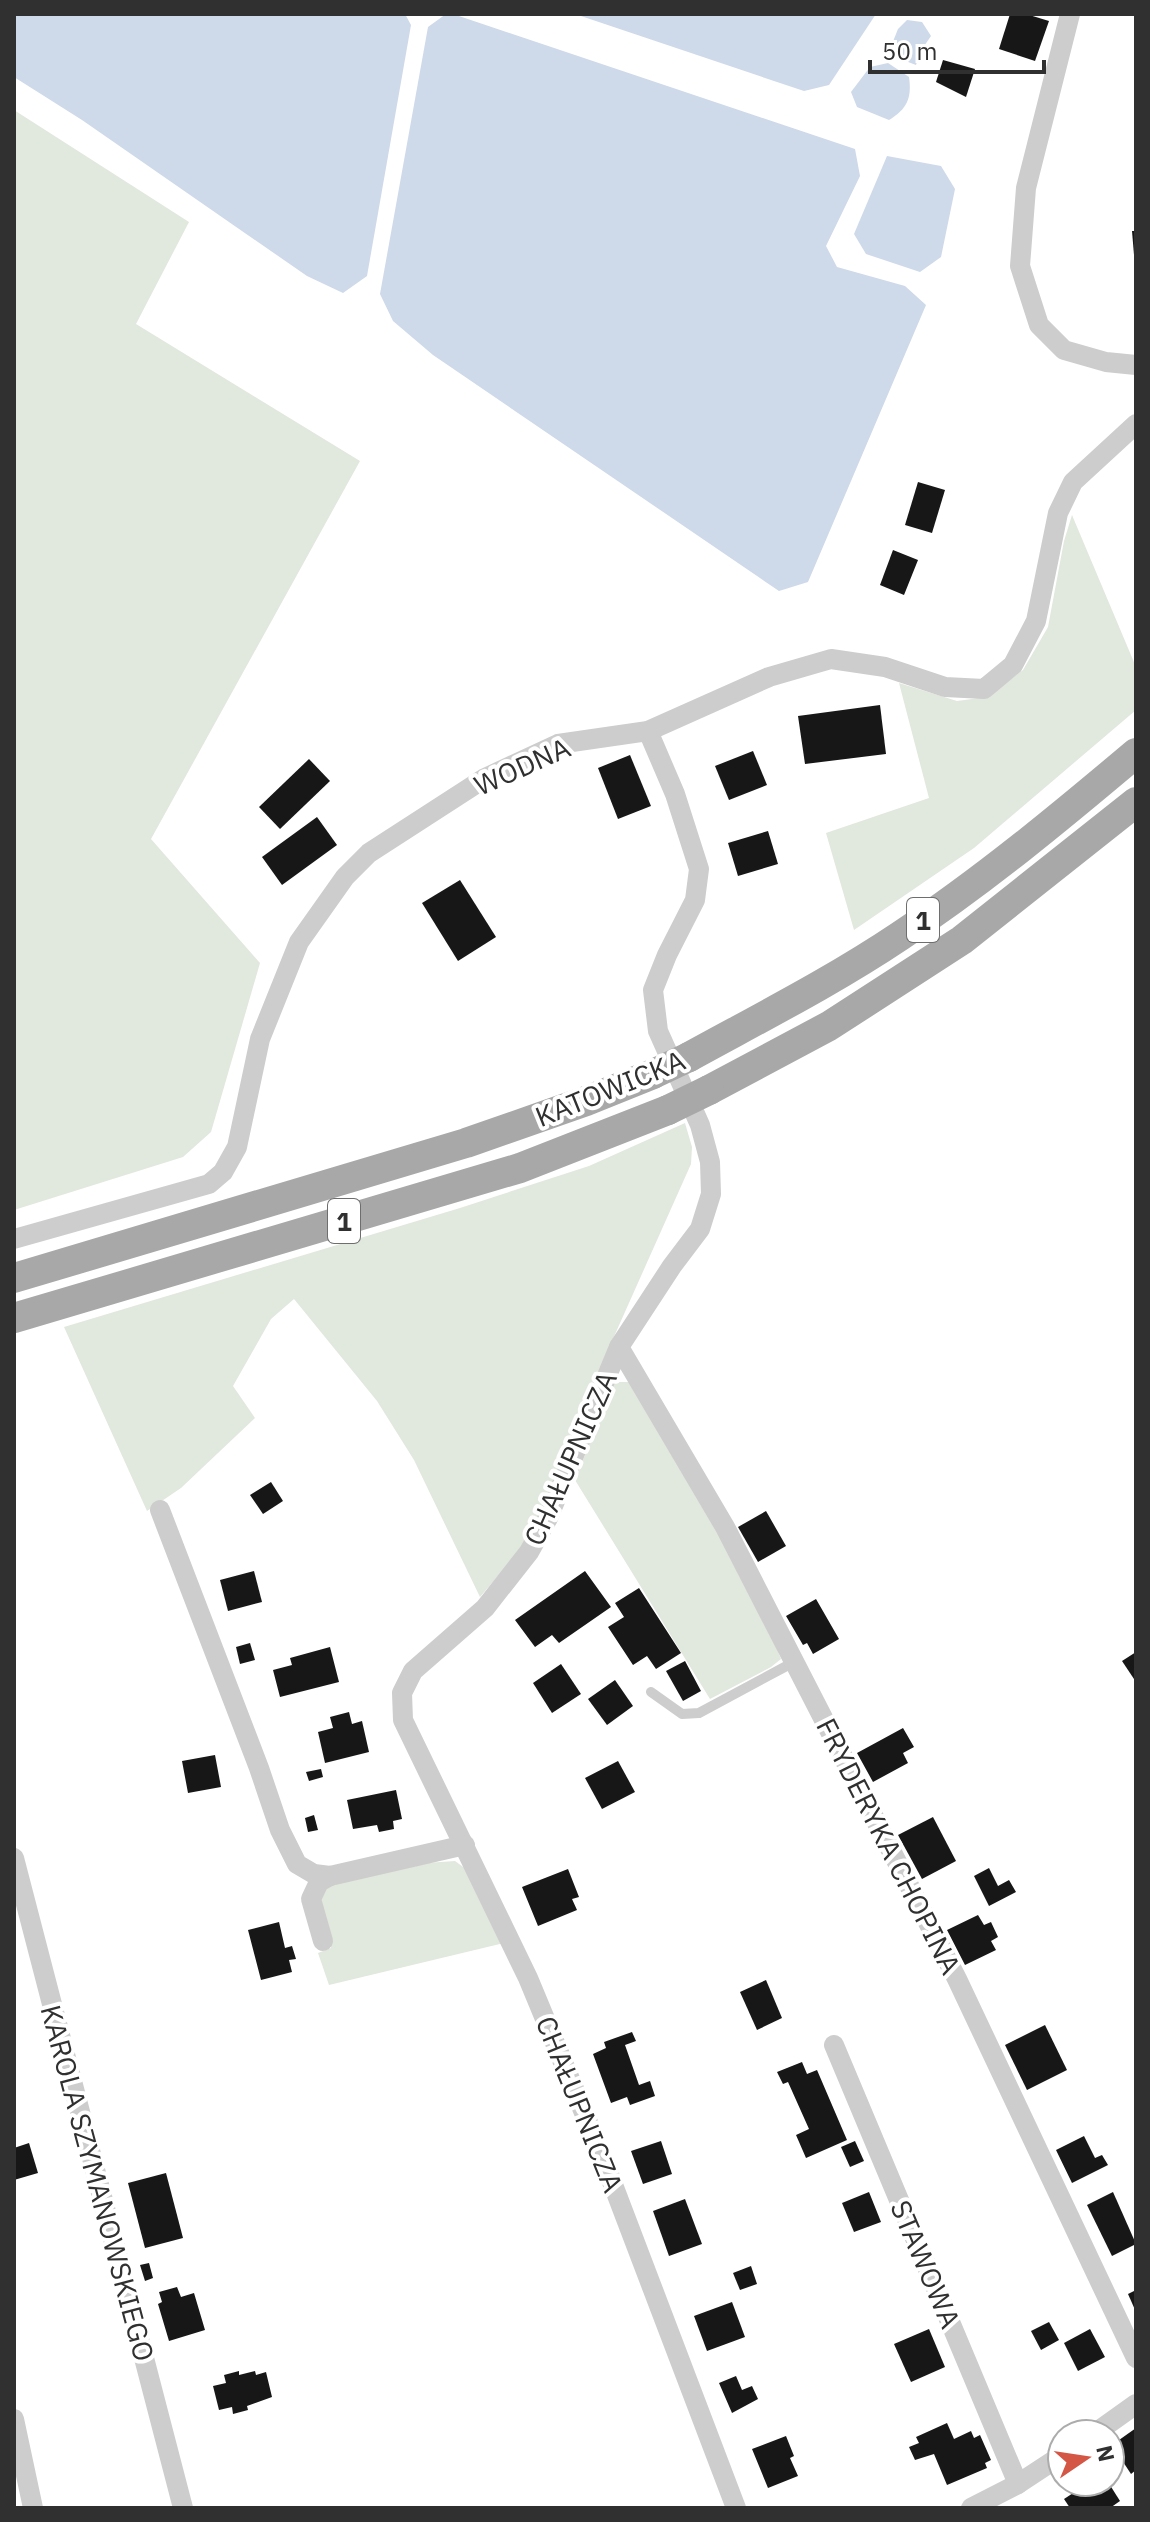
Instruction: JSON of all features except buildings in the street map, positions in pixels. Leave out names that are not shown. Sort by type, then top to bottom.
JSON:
[{"type":"main road","name":"KATOWICKA","points":[[14,1278],[466,1143],[653,1074],[804,995],[900,936],[995,868],[1136,753]]},
{"type":"main road","name":"KATOWICKA","points":[[14,1318],[520,1168],[668,1110],[829,1026],[962,940],[1136,802]]},
{"type":"street","points":[[1070,14],[1026,188],[1020,266],[1039,325],[1064,350],[1106,362],[1136,365]]},
{"type":"street","name":"WODNA","points":[[14,1239],[209,1184],[223,1172],[237,1147],[260,1039],[299,942],[345,877],[369,853],[485,778],[558,744],[648,731],[769,677],[831,659],[885,667],[945,687],[984,689],[1013,665],[1036,621],[1058,513],[1073,482],[1136,424]]},
{"type":"street","name":"CHAŁUPNICZA","points":[[648,731],[675,794],[699,869],[695,900],[653,990],[658,1031],[700,1125],[710,1162],[711,1194],[700,1229],[619,1347],[548,1518],[529,1552],[485,1608],[413,1671],[402,1693],[403,1720],[528,1978],[604,2161],[736,2508]]},
{"type":"street","name":"FRYDERYKA CHOPINA","points":[[619,1347],[725,1527],[957,1979],[1136,2358]]},
{"type":"street","points":[[160,1510],[280,1830],[311,1899],[323,1941]]},
{"type":"street","points":[[311,1899],[319,1882],[330,1876],[465,1845]]},
{"type":"street","name":"KAROLA SZYMANOWSKIEGO","points":[[14,1858],[183,2508]]},
{"type":"street","points":[[297,1864],[314,1874],[330,1876]]},
{"type":"street","name":"STAWOWA","points":[[834,2045],[1018,2484]]},
{"type":"street","points":[[1116,2418],[1136,2404]]},
{"type":"street","points":[[14,2419],[33,2508]]},
{"type":"street","points":[[971,2508],[1046,2466]]},
{"type":"lane","points":[[651,1692],[682,1714],[699,1713],[794,1662]]},
{"type":"shaded area","points":[[14,110],[189,222],[136,324],[360,461],[151,839],[260,963],[211,1132],[183,1157],[14,1210]]},
{"type":"shaded area","points":[[1072,515],[1136,667],[1136,710],[974,848],[854,930],[826,833],[929,798],[899,683],[957,701],[987,697],[1023,670],[1048,627]]},
{"type":"shaded area","points":[[685,1123],[692,1147],[691,1164],[612,1341],[543,1512],[525,1544],[480,1597],[414,1460],[377,1401],[294,1299],[271,1319],[233,1386],[255,1418],[181,1488],[147,1511],[64,1327],[589,1166]]},
{"type":"shaded area","points":[[614,1382],[631,1382],[733,1557],[739,1576],[757,1602],[781,1659],[710,1699],[575,1480]]},
{"type":"shaded area","points":[[455,1861],[470,1872],[504,1943],[329,1985],[318,1953],[331,1948],[320,1894],[333,1883],[426,1863]]},
{"type":"water","points":[[14,14],[405,14],[411,25],[367,276],[343,293],[307,276],[82,120],[14,77]]},
{"type":"water","points":[[446,14],[855,149],[860,176],[826,246],[837,267],[905,286],[926,305],[808,582],[779,591],[433,355],[393,321],[380,294],[428,27]]},
{"type":"water","points":[[575,14],[876,14],[829,85],[804,91]]},
{"type":"water","points":[[907,20],[922,22],[931,36],[920,52],[916,65],[895,57],[890,49],[898,29]]},
{"type":"water","points":[[888,63],[909,77],[910,84],[907,102],[889,120],[857,107],[851,92],[870,67]]},
{"type":"water","points":[[887,156],[941,166],[955,189],[941,257],[920,272],[866,254],[854,234]]}]
